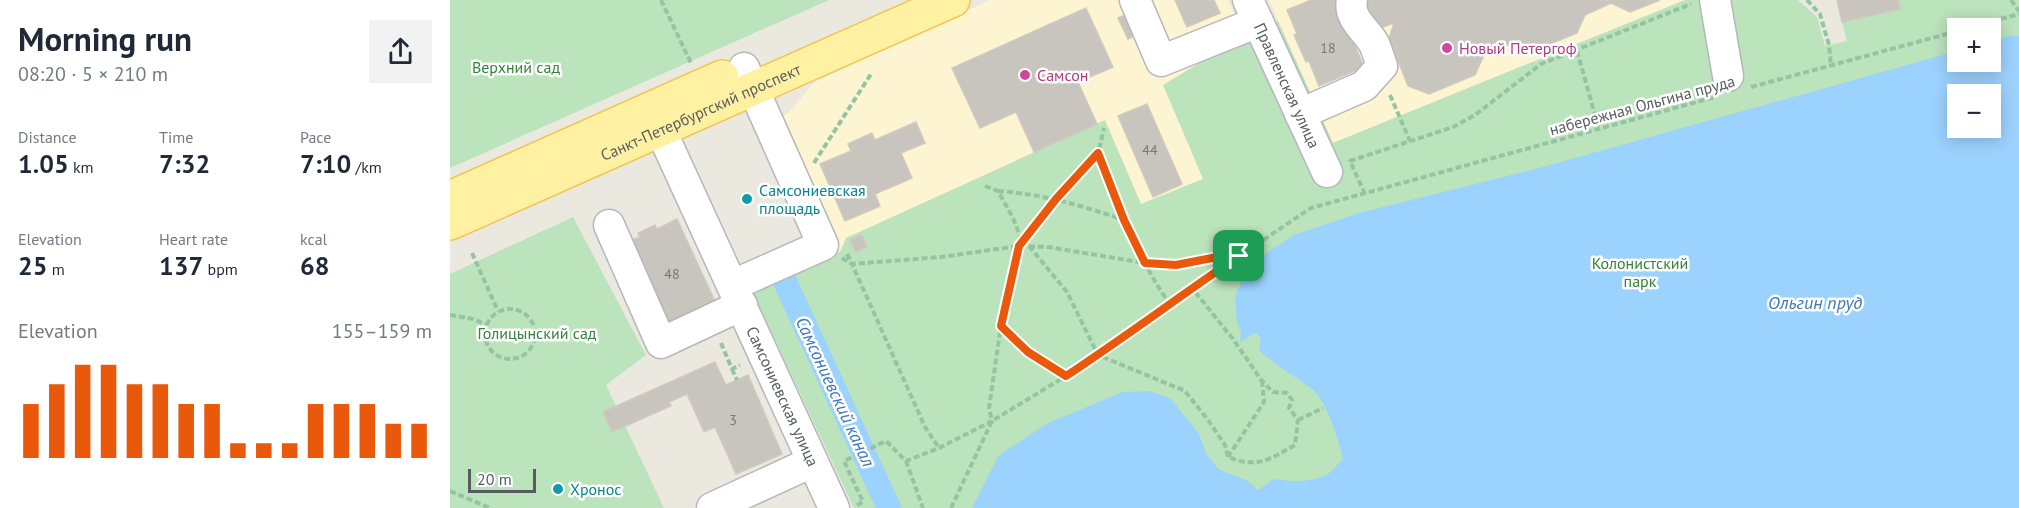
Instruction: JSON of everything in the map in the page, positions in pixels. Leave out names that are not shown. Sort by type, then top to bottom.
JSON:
[{"type":"main road","name":"Санкт-Петербургский проспект","points":[[749,78],[896,0]]},
{"type":"main road","name":"Санкт-Петербургский проспект","points":[[450,198],[656,119],[749,78],[953,0]]},
{"type":"main road","name":"Санкт-Петербургский проспект","points":[[450,223],[656,119]]},
{"type":"street","points":[[1135,0],[1161,60],[1258,8]]},
{"type":"street","points":[[1300,114],[1364,86],[1382,66],[1373,42],[1359,26],[1351,7],[1352,0]]},
{"type":"street","points":[[1715,0],[1730,87]]},
{"type":"street","name":"Правленская улица","points":[[1258,8],[1300,114],[1327,172]]},
{"type":"street","points":[[609,225],[661,343],[824,244],[749,78]]},
{"type":"street","points":[[656,119],[738,295]]},
{"type":"street","name":"Самсониевская улица","points":[[738,295],[834,508]]},
{"type":"street","points":[[712,508],[812,462]]},
{"type":"path","points":[[661,0],[690,62]]},
{"type":"path","points":[[1365,194],[1350,161],[1453,126],[1475,115],[1541,64],[1699,1],[1715,0]]},
{"type":"path","points":[[1807,0],[1820,14],[1829,45],[1831,66]]},
{"type":"path","points":[[1999,18],[2019,12],[2012,0]]},
{"type":"path","name":"набережная Ольгина пруда","points":[[906,461],[939,448],[992,421],[1066,376],[1143,325],[1169,303],[1311,208],[1599,129],[1730,87],[1831,66],[1947,34]]},
{"type":"path","points":[[1577,51],[1599,129]]},
{"type":"path","points":[[1382,66],[1385,86],[1410,141]]},
{"type":"path","points":[[810,168],[871,74]]},
{"type":"path","points":[[1019,246],[1056,199],[1098,153],[1104,128]]},
{"type":"path","points":[[1098,153],[1124,220],[1157,286],[1169,303]]},
{"type":"path","points":[[985,186],[998,191],[1056,199],[1124,220]]},
{"type":"path","points":[[951,508],[992,421],[989,408],[1001,326],[1019,246],[1020,236],[998,191]]},
{"type":"path","points":[[824,244],[852,264],[925,427],[939,448]]},
{"type":"path","points":[[852,264],[941,257],[1019,246],[1048,247],[1145,263],[1176,265],[1222,256],[1239,256]]},
{"type":"path","points":[[1029,246],[1067,292],[1098,355],[1185,391],[1225,445],[1228,457]]},
{"type":"path","points":[[472,252],[498,311]]},
{"type":"path","points":[[1192,288],[1233,339],[1262,381],[1273,392],[1287,393],[1292,400],[1289,408],[1298,420],[1295,444],[1265,462],[1238,461],[1228,457]]},
{"type":"path","points":[[510,308],[522,311],[531,319],[536,330],[534,342],[527,353],[516,358],[504,358],[493,353],[486,343],[485,331],[489,319],[498,311],[510,308]]},
{"type":"path","points":[[450,315],[473,318],[487,325]]},
{"type":"path","points":[[1001,326],[1028,352],[1066,376]]},
{"type":"path","points":[[717,334],[737,380]]},
{"type":"path","points":[[732,369],[743,364]]},
{"type":"path","points":[[1228,457],[1264,402],[1262,381]]},
{"type":"path","points":[[1298,420],[1323,408]]},
{"type":"path","points":[[844,461],[886,441],[906,461],[923,508]]},
{"type":"path","points":[[450,491],[490,508]]},
{"type":"path","points":[[863,502],[865,508]]},
{"type":"shaded area","points":[[990,0],[1228,0],[1244,36],[1203,179],[1141,204],[1105,121],[840,252],[780,119],[815,82]]},
{"type":"shaded area","points":[[1269,0],[1685,0],[1333,143]]},
{"type":"green space","name":"Верхний сад","points":[[450,0],[829,0],[450,168]]},
{"type":"green space","name":"Колонистский парк","points":[[1685,0],[1798,0],[1817,17],[1825,46],[1847,41],[1842,22],[1900,9],[1898,0],[2019,0],[2019,508],[854,508],[753,293],[840,252],[846,238],[1105,120],[1141,204],[1203,179],[1163,85],[1244,36],[1278,21],[1333,143]]},
{"type":"green space","name":"Голицынский сад","points":[[573,217],[646,355],[606,385],[664,508],[450,508],[450,274]]},
{"type":"water","name":"Ольгин пруд","points":[[2019,36],[2019,508],[972,508],[999,455],[1048,423],[1123,392],[1150,391],[1171,399],[1199,434],[1206,453],[1218,469],[1248,481],[1258,490],[1274,479],[1302,481],[1322,477],[1343,459],[1328,412],[1313,390],[1259,350],[1261,338],[1256,333],[1240,342],[1241,331],[1237,323],[1235,296],[1244,276],[1268,252],[1294,235],[1359,213],[1543,167],[1947,54],[1947,72],[2001,72],[2001,38]]},
{"type":"building","points":[[1175,0],[1214,0],[1220,13],[1187,27]]},
{"type":"building","points":[[1311,0],[1336,0],[1364,67],[1319,86],[1309,61],[1306,62],[1294,35],[1297,34],[1287,10]]},
{"type":"building","name":"Новый Петергоф","points":[[1363,0],[1660,0],[1630,12],[1611,3],[1585,15],[1577,33],[1531,52],[1510,44],[1484,55],[1475,75],[1429,94],[1408,86],[1389,38],[1394,23],[1372,31]]},
{"type":"building","points":[[1837,0],[1898,0],[1900,9],[1842,22]]},
{"type":"building","name":"Самсон","points":[[1086,8],[1113,67],[1078,82],[1097,124],[1034,152],[1016,112],[980,128],[952,68]]},
{"type":"building","points":[[1136,11],[1145,31],[1128,39],[1118,18]]},
{"type":"building","points":[[1147,104],[1182,184],[1153,197],[1118,116]]},
{"type":"building","points":[[916,122],[925,143],[901,153],[912,178],[875,194],[880,206],[845,221],[820,164],[851,151],[848,144],[872,133],[875,140]]},
{"type":"building","points":[[677,219],[717,306],[667,329],[627,242],[640,237],[638,233],[655,225],[657,229]]},
{"type":"building","points":[[862,235],[867,247],[856,252],[850,240]]},
{"type":"building","points":[[715,362],[726,385],[748,375],[782,454],[736,474],[715,427],[704,432],[687,394],[669,402],[671,406],[612,432],[603,412]]},
{"type":"waterway","name":"Самсониевский канал","points":[[782,275],[889,508]]},
{"type":"place","name":"Новый Петергоф","points":[[1447,48]]},
{"type":"place","name":"Самсон","points":[[1025,75]]},
{"type":"place","name":"Самсониевская площадь","points":[[747,199]]},
{"type":"place","name":"Хронос","points":[[558,489]]},
{"type":"route","points":[[1098,153],[1124,220],[1145,263],[1176,265],[1222,256],[1239,256],[1169,303],[1143,325],[1066,376],[1028,352],[1001,326],[1019,246],[1056,199],[1098,153]]}]
